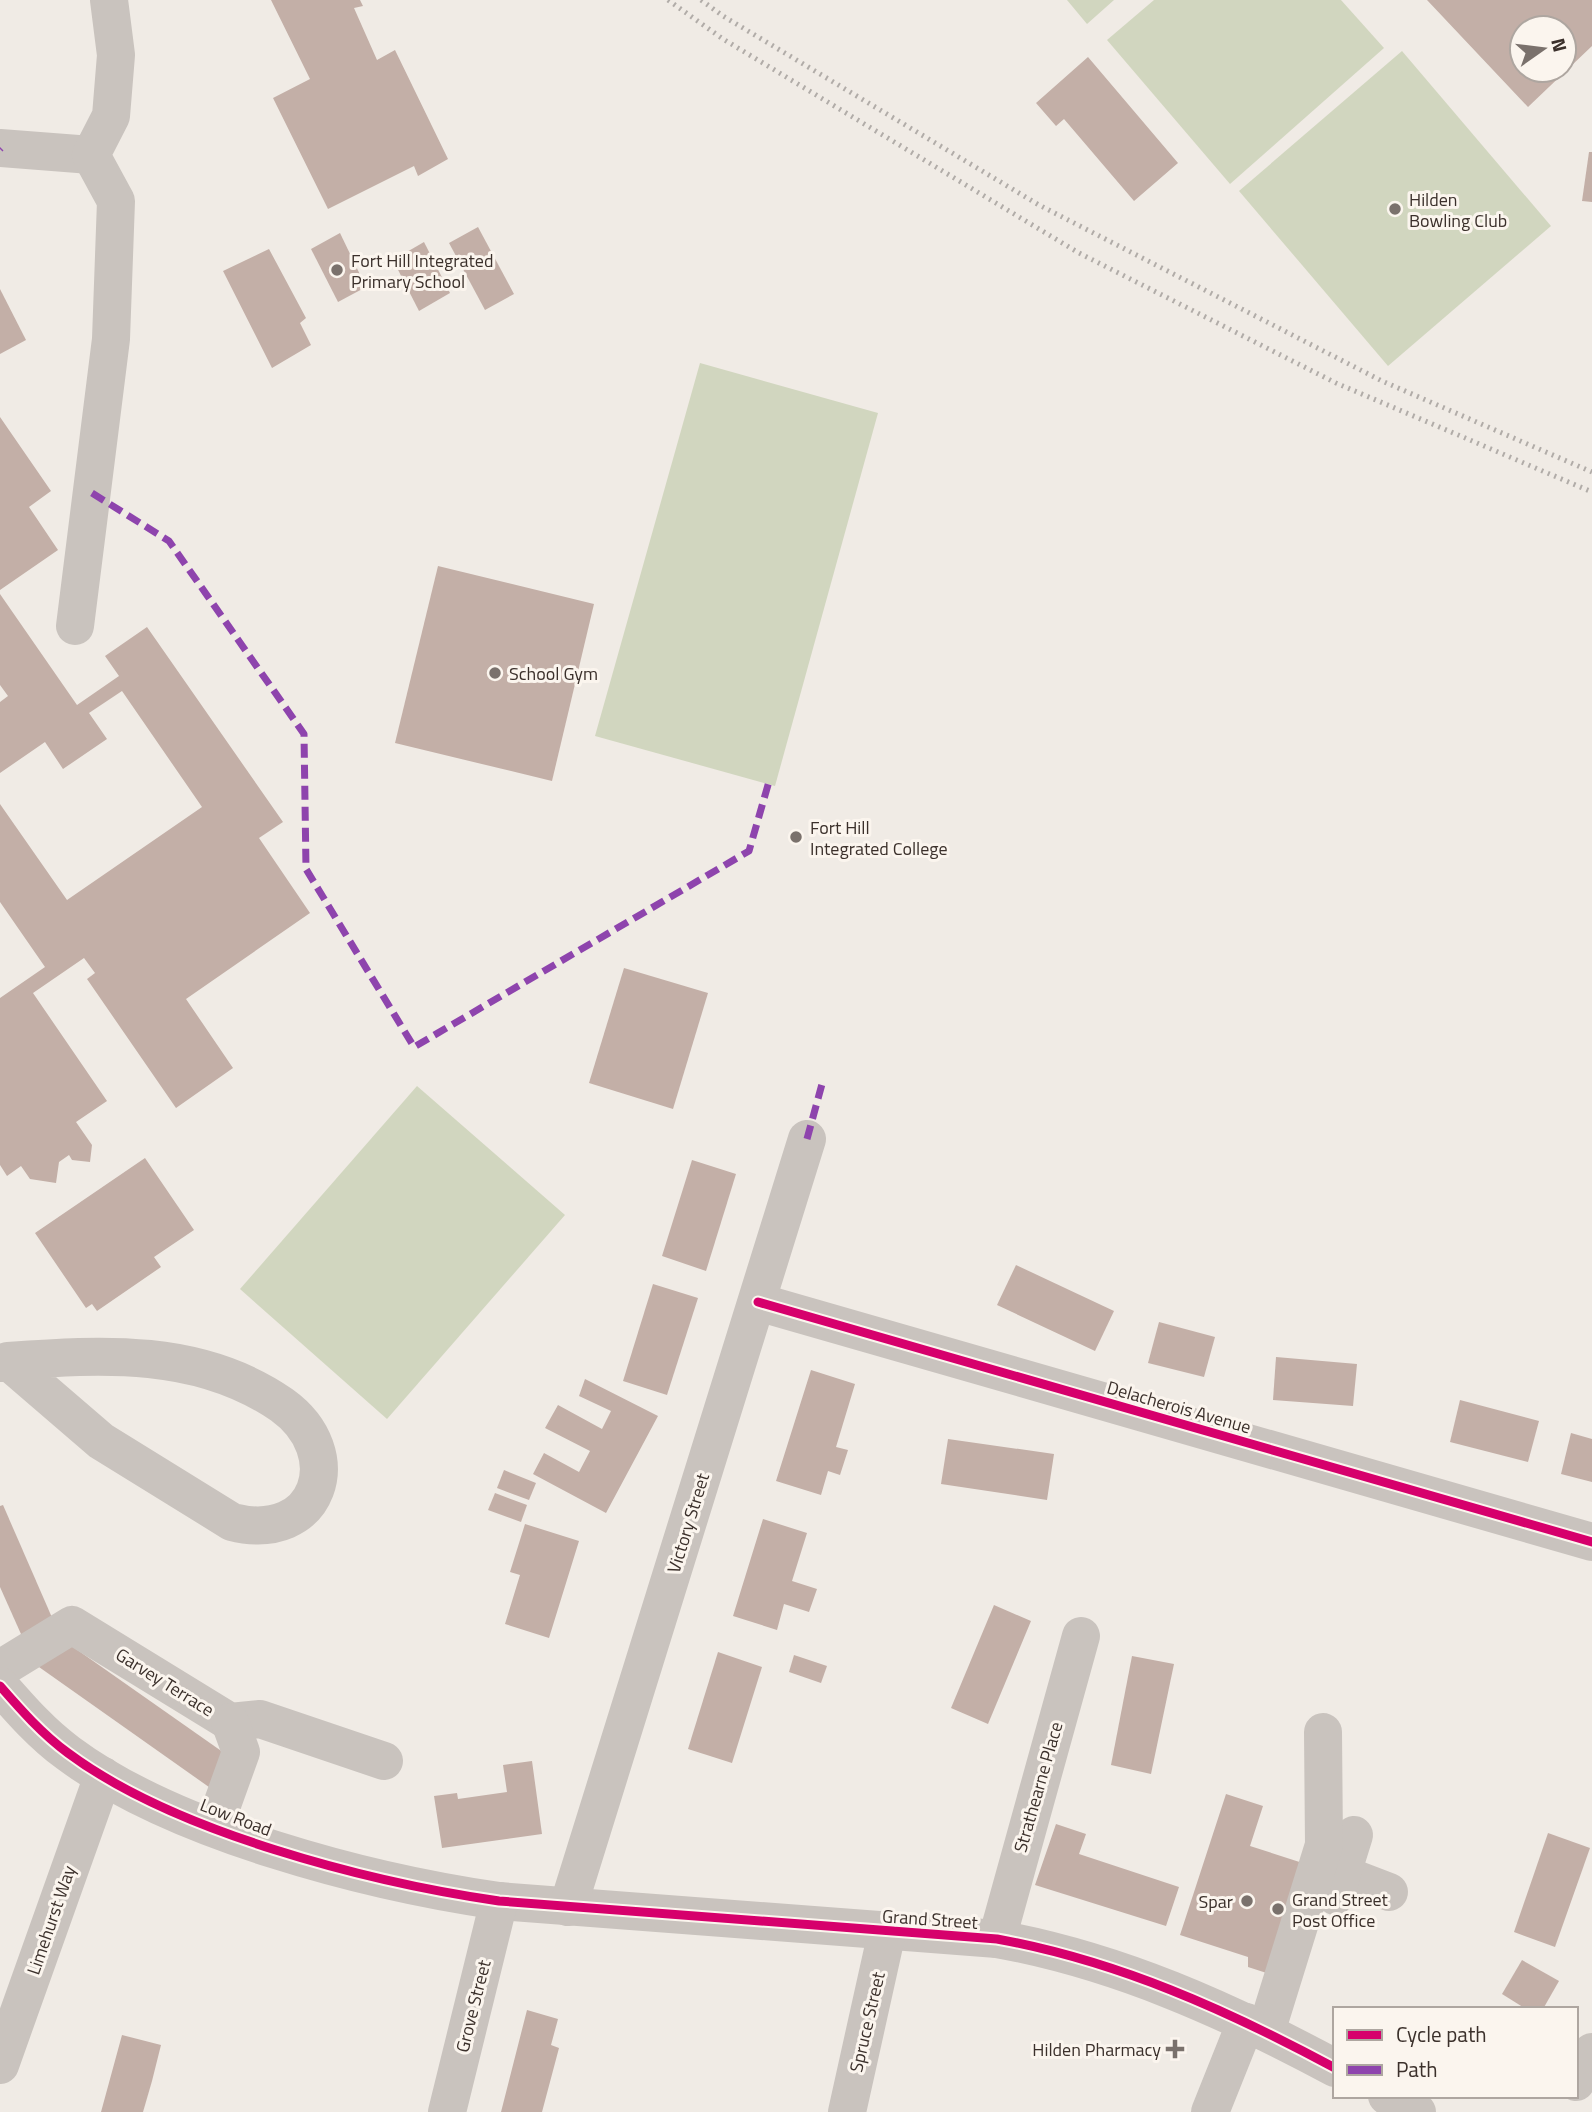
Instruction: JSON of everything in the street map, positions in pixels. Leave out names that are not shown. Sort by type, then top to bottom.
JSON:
[{"type":"street","points":[[91,155],[111,116],[116,55],[109,0]]},
{"type":"street","points":[[0,148],[91,155]]},
{"type":"street","points":[[75,626],[111,339],[116,201],[91,155]]},
{"type":"street","name":"Victory Street","points":[[568,1907],[807,1139]]},
{"type":"street","name":"Delacherois Avenue","points":[[758,1302],[1592,1542]]},
{"type":"street","points":[[96,1354],[165,1359],[227,1376],[283,1406],[306,1431],[317,1456],[318,1482],[310,1502],[295,1516],[273,1526],[253,1528],[232,1522],[101,1441],[4,1362],[96,1354]]},
{"type":"street","name":"Garvey Terrace","points":[[0,1670],[72,1625],[230,1722],[260,1719],[384,1761]]},
{"type":"street","name":"Strathearne Place","points":[[997,1939],[1081,1636]]},
{"type":"street","name":"Low Road","points":[[0,1686],[27,1717],[68,1753],[143,1798],[214,1827],[327,1864],[451,1894],[499,1901]]},
{"type":"street","points":[[214,1827],[241,1752],[230,1722]]},
{"type":"street","points":[[1267,2033],[1324,1845],[1323,1732]]},
{"type":"street","name":"Limehurst Way","points":[[0,2065],[103,1776]]},
{"type":"street","points":[[1210,2112],[1267,2033],[1342,1874],[1354,1835]]},
{"type":"street","points":[[1342,1874],[1389,1892]]},
{"type":"street","name":"Grand Street","points":[[499,1901],[997,1939],[1095,1961],[1144,1978],[1267,2033],[1333,2067]]},
{"type":"street","name":"Grove Street","points":[[447,2112],[499,1901]]},
{"type":"street","name":"Spruce Street","points":[[847,2112],[887,1932]]},
{"type":"street","points":[[1578,2078],[1592,2052]]},
{"type":"street","points":[[1391,2098],[1417,2112]]},
{"type":"green space","points":[[1067,0],[1114,0],[1087,24]]},
{"type":"green space","points":[[1154,0],[1341,0],[1384,48],[1230,184],[1107,40]]},
{"type":"green space","name":"Hilden Bowling Club","points":[[1402,51],[1551,226],[1388,366],[1239,191]]},
{"type":"green space","points":[[700,363],[878,413],[775,786],[595,736]]},
{"type":"green space","points":[[417,1086],[565,1215],[387,1419],[240,1289]]},
{"type":"building","points":[[271,0],[360,0],[363,6],[354,8],[377,60],[395,50],[448,159],[418,176],[414,166],[328,209],[273,98],[310,79]]},
{"type":"building","points":[[1427,0],[1592,0],[1592,46],[1578,59],[1578,14],[1508,14],[1508,84],[1552,84],[1528,107]]},
{"type":"building","points":[[1088,57],[1178,163],[1134,201],[1064,119],[1056,126],[1036,103]]},
{"type":"building","points":[[1589,152],[1592,152],[1592,202],[1582,201]]},
{"type":"building","points":[[478,227],[514,294],[485,310],[449,243]]},
{"type":"building","points":[[340,233],[366,287],[338,302],[311,249]]},
{"type":"building","points":[[424,242],[450,293],[419,311],[393,260]]},
{"type":"building","points":[[269,249],[306,318],[300,323],[311,345],[272,368],[223,271]]},
{"type":"building","points":[[0,289],[26,340],[0,354]]},
{"type":"building","points":[[0,417],[51,491],[29,507],[58,550],[0,590]]},
{"type":"building","name":"School Gym","points":[[438,566],[594,604],[552,781],[395,743]]},
{"type":"building","points":[[0,594],[77,705],[119,676],[105,656],[147,627],[283,822],[259,838],[310,913],[186,999],[233,1068],[176,1108],[87,979],[95,973],[84,958],[33,993],[107,1101],[76,1122],[92,1145],[90,1162],[72,1160],[69,1155],[59,1162],[56,1183],[30,1179],[21,1166],[7,1176],[0,1165],[0,998],[45,967],[0,902],[0,804],[67,900],[202,807],[122,691],[89,713],[107,739],[63,769],[45,742],[0,773],[0,702],[8,696],[0,685]]},
{"type":"building","points":[[624,968],[708,993],[673,1109],[589,1083]]},
{"type":"building","points":[[145,1158],[194,1230],[154,1257],[161,1267],[97,1311],[92,1304],[86,1308],[35,1233]]},
{"type":"building","points":[[692,1160],[736,1174],[706,1271],[662,1256]]},
{"type":"building","points":[[1016,1265],[1114,1311],[1095,1351],[997,1305]]},
{"type":"building","points":[[653,1284],[698,1298],[667,1395],[623,1381]]},
{"type":"building","points":[[1159,1322],[1215,1337],[1204,1377],[1148,1363]]},
{"type":"building","points":[[1276,1357],[1357,1364],[1353,1406],[1273,1400]]},
{"type":"building","points":[[811,1370],[855,1384],[836,1447],[848,1450],[840,1475],[828,1471],[821,1495],[776,1481]]},
{"type":"building","points":[[585,1379],[658,1416],[606,1513],[533,1474],[544,1453],[579,1472],[590,1451],[545,1428],[558,1405],[602,1429],[611,1411],[579,1396]]},
{"type":"building","points":[[1460,1400],[1539,1421],[1528,1462],[1450,1442]]},
{"type":"building","points":[[1571,1433],[1592,1439],[1592,1482],[1561,1474]]},
{"type":"building","points":[[948,1439],[1054,1454],[1047,1500],[941,1484]]},
{"type":"building","points":[[504,1470],[536,1483],[529,1500],[497,1488]]},
{"type":"building","points":[[495,1493],[527,1505],[521,1522],[488,1510]]},
{"type":"building","points":[[3,1505],[57,1629],[25,1643],[0,1587],[0,1506]]},
{"type":"building","points":[[763,1519],[807,1533],[792,1581],[817,1589],[809,1612],[784,1604],[777,1630],[733,1616]]},
{"type":"building","points":[[525,1524],[579,1541],[549,1638],[505,1624],[520,1575],[510,1572]]},
{"type":"building","points":[[994,1605],[1031,1621],[988,1724],[951,1708]]},
{"type":"building","points":[[59,1637],[237,1762],[216,1792],[39,1667]]},
{"type":"building","points":[[718,1652],[762,1667],[732,1763],[688,1749]]},
{"type":"building","points":[[794,1655],[827,1666],[821,1683],[789,1672]]},
{"type":"building","points":[[1132,1656],[1174,1664],[1151,1774],[1111,1765]]},
{"type":"building","points":[[532,1761],[542,1834],[442,1848],[434,1796],[457,1793],[458,1799],[507,1792],[503,1765]]},
{"type":"building","name":"Spar","points":[[1226,1794],[1263,1806],[1250,1846],[1315,1867],[1279,1977],[1248,1967],[1248,1957],[1180,1935]]},
{"type":"building","points":[[1056,1824],[1086,1834],[1079,1854],[1179,1887],[1166,1926],[1035,1885]]},
{"type":"building","points":[[1548,1833],[1590,1848],[1555,1947],[1514,1932]]},
{"type":"building","points":[[1522,1960],[1559,1981],[1544,2007],[1523,2007],[1502,1994]]},
{"type":"building","points":[[527,2010],[558,2019],[551,2045],[559,2048],[542,2112],[501,2112]]},
{"type":"building","points":[[122,2035],[161,2045],[152,2081],[143,2112],[101,2112]]},
{"type":"railway","points":[[668,0],[723,39],[1079,253],[1336,383],[1592,492]]},
{"type":"railway","points":[[701,0],[723,16],[1039,205],[1382,381],[1592,472]]},
{"type":"marked path","points":[[92,493],[169,541],[304,734],[306,869],[414,1047],[749,851],[770,778]]},
{"type":"marked path","points":[[807,1139],[822,1084]]},
{"type":"cycle path","points":[[758,1302],[1592,1542]]},
{"type":"cycle path","points":[[0,1686],[49,1738],[112,1781],[162,1807],[216,1830],[333,1867],[499,1901],[997,1939],[1042,1948],[1129,1974],[1254,2026],[1333,2067]]},
{"type":"place","name":"Hilden Bowling Club","points":[[1395,209]]},
{"type":"place","name":"Fort Hill Integrated Primary School","points":[[337,270]]},
{"type":"place","name":"School Gym","points":[[495,673]]},
{"type":"place","name":"Fort Hill Integrated College","points":[[796,837]]},
{"type":"place","name":"Spar","points":[[1247,1901]]},
{"type":"place","name":"Grand Street Post Office","points":[[1278,1909]]},
{"type":"place","name":"Hilden Pharmacy","points":[[1175,2049]]}]
